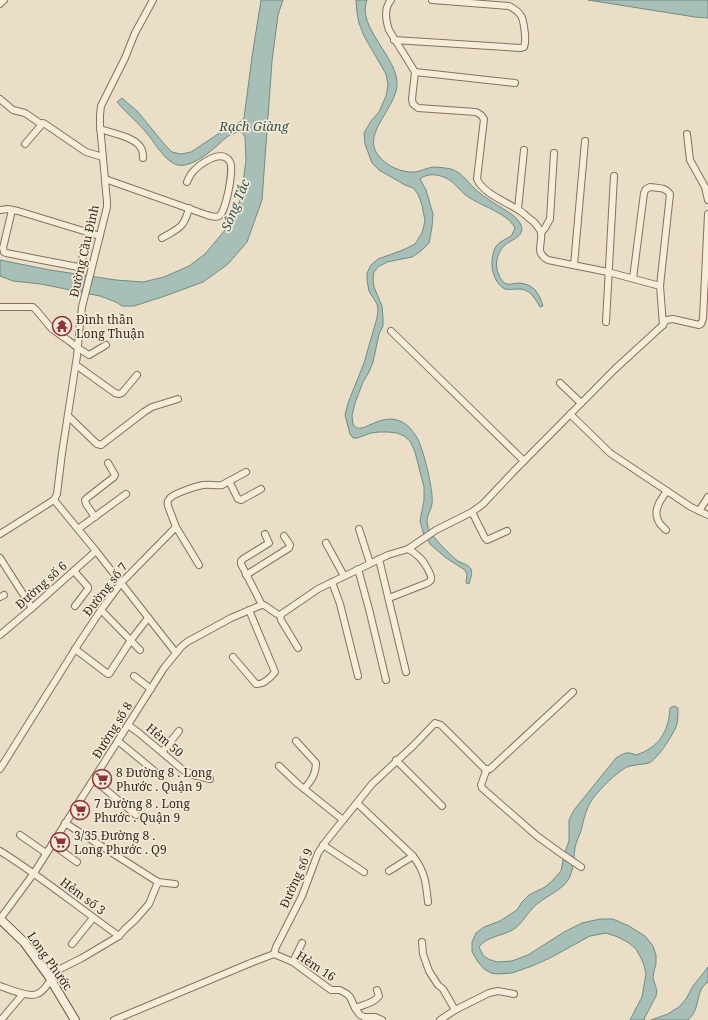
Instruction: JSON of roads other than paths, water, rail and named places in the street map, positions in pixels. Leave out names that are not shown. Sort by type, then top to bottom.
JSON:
[{"type":"street","points":[[0,4],[4,0]]},
{"type":"street","name":"Đường Cầu Đình","points":[[54,500],[57,494],[76,365],[82,307],[107,207],[100,129],[101,106],[152,0]]},
{"type":"street","points":[[391,0],[389,1],[386,9],[387,24],[394,40],[415,72],[412,99],[413,104],[418,108],[476,112],[481,115],[484,119],[477,179],[484,189],[495,197],[518,209],[536,225],[541,233],[540,251],[544,258],[633,278],[660,286]]},
{"type":"street","points":[[394,40],[521,48],[524,47],[526,43],[523,19],[515,9],[509,6],[432,0]]},
{"type":"street","points":[[415,72],[515,84]]},
{"type":"street","points":[[0,99],[13,110],[25,113],[86,152],[103,157]]},
{"type":"street","points":[[25,144],[41,124]]},
{"type":"street","points":[[100,129],[134,141],[142,149],[144,158]]},
{"type":"street","points":[[687,134],[690,160],[705,187],[708,200]]},
{"type":"street","points":[[574,265],[585,141]]},
{"type":"street","points":[[518,209],[524,150]]},
{"type":"street","points":[[541,233],[550,219],[554,153]]},
{"type":"street","points":[[105,179],[215,217],[220,216],[222,213],[228,194],[232,166],[230,162],[222,156],[215,157],[204,162],[197,168],[191,174],[187,182]]},
{"type":"street","points":[[606,322],[614,176]]},
{"type":"street","points":[[633,278],[644,193],[646,189],[650,187],[664,188],[670,194],[660,286],[663,325]]},
{"type":"street","points":[[0,204],[10,209],[100,236]]},
{"type":"street","points":[[162,238],[182,226],[189,208]]},
{"type":"street","points":[[10,209],[3,248],[4,252],[6,253],[78,267],[81,264],[85,247],[91,233]]},
{"type":"street","points":[[0,210],[10,209]]},
{"type":"street","points":[[280,615],[318,589],[370,563],[411,547],[436,530],[472,512],[483,504],[570,414],[615,369],[663,325],[666,320],[673,319],[699,325],[703,318],[708,214]]},
{"type":"street","points":[[0,307],[33,307],[52,329],[89,355],[106,345]]},
{"type":"street","points":[[391,331],[524,461]]},
{"type":"street","points":[[76,365],[118,394],[122,393],[137,375]]},
{"type":"street","points":[[560,383],[581,403]]},
{"type":"street","points":[[68,416],[97,444],[101,446],[148,410],[178,399]]},
{"type":"street","points":[[570,414],[610,453],[667,491],[708,515]]},
{"type":"street","points":[[95,516],[86,504],[85,500],[114,477],[115,475],[108,463]]},
{"type":"street","points":[[199,566],[176,527],[167,503],[169,499],[172,496],[203,485],[219,486],[246,472]]},
{"type":"street","points":[[229,481],[238,499],[241,500],[261,489]]},
{"type":"street","points":[[666,530],[658,522],[657,517],[658,505],[667,491]]},
{"type":"street","points":[[78,529],[126,494]]},
{"type":"street","points":[[699,511],[708,497]]},
{"type":"street","points":[[0,525],[2,533],[54,500],[96,551],[176,654]]},
{"type":"street","points":[[472,512],[484,538],[487,540],[507,531]]},
{"type":"street","name":"Đường số 7","points":[[0,769],[101,610],[121,583],[176,527]]},
{"type":"street","points":[[359,529],[370,563]]},
{"type":"street","points":[[264,534],[268,541],[267,544],[241,561],[240,564],[262,605],[280,615],[281,620],[298,648]]},
{"type":"street","points":[[246,575],[289,548],[290,543],[284,536]]},
{"type":"street","points":[[326,543],[344,576]]},
{"type":"street","points":[[389,598],[430,582],[431,580],[427,567],[411,547]]},
{"type":"street","name":"Đường số 6","points":[[0,635],[96,551]]},
{"type":"street","points":[[0,558],[32,608]]},
{"type":"street","points":[[379,559],[406,672]]},
{"type":"street","points":[[74,570],[88,587],[76,606]]},
{"type":"street","points":[[358,570],[386,680]]},
{"type":"street","points":[[332,582],[340,604],[358,676]]},
{"type":"street","name":"Đường số 8","points":[[0,919],[3,910],[34,873],[164,668],[181,647],[187,642],[231,618],[262,605]]},
{"type":"street","points":[[101,610],[140,650]]},
{"type":"street","points":[[233,657],[256,684],[262,684],[275,672],[249,610]]},
{"type":"street","points":[[75,649],[109,674],[131,640],[148,618]]},
{"type":"street","points":[[134,676],[151,688]]},
{"type":"street","points":[[573,692],[490,768],[485,769],[486,771],[481,786],[537,836],[558,852],[579,865]]},
{"type":"street","name":"Đường số 9","points":[[274,954],[276,946],[302,896],[318,853],[323,845],[372,784],[436,723],[441,725],[485,769]]},
{"type":"street","name":"Hẻm 50","points":[[128,725],[183,770],[193,775],[210,779]]},
{"type":"street","points":[[162,752],[179,731]]},
{"type":"street","points":[[118,741],[158,774]]},
{"type":"street","points":[[296,741],[316,764],[313,778],[304,789]]},
{"type":"street","points":[[396,760],[442,806]]},
{"type":"street","points":[[279,766],[298,784],[343,820]]},
{"type":"street","points":[[93,781],[99,784],[136,815]]},
{"type":"street","points":[[357,802],[413,856],[419,864],[424,875],[428,902]]},
{"type":"street","points":[[65,823],[158,882],[175,884]]},
{"type":"street","points":[[20,835],[46,853]]},
{"type":"street","points":[[52,844],[76,862]]},
{"type":"street","points":[[323,845],[364,872]]},
{"type":"street","name":"Hẻm số 3","points":[[0,851],[34,873],[119,936]]},
{"type":"street","points":[[389,871],[413,856]]},
{"type":"street","points":[[0,986],[22,994],[33,996],[37,995],[40,993],[49,978],[119,936],[149,904],[158,882]]},
{"type":"street","points":[[72,944],[93,918]]},
{"type":"street","name":"Long Phước","points":[[0,919],[24,942],[49,978],[75,1020]]},
{"type":"street","points":[[422,942],[423,954],[429,971],[443,990],[454,1010]]},
{"type":"street","points":[[293,962],[302,943]]},
{"type":"street","points":[[114,1020],[274,954]]},
{"type":"street","name":"Hẻm 16","points":[[274,954],[293,962],[331,990],[340,990],[347,994],[350,997],[358,1018],[375,1017],[382,1020]]},
{"type":"street","points":[[355,1008],[378,998],[379,996],[377,990]]},
{"type":"street","points":[[440,1020],[454,1010],[489,993],[498,992],[514,994]]},
{"type":"street","points":[[1,1020],[22,994]]},
{"type":"water","name":"Rạch Giàng","points":[[261,0],[283,0],[278,15],[272,61],[262,200],[247,242],[228,264],[203,282],[134,306],[122,306],[100,296],[41,284],[13,281],[0,276],[0,260],[50,270],[116,280],[143,282],[164,277],[189,266],[205,254],[231,223],[241,198],[246,160],[245,137],[242,132],[232,134],[197,160],[184,165],[178,165],[173,163],[165,156],[142,127],[117,102],[122,98],[138,112],[172,152],[181,154],[191,152],[230,126],[240,122],[244,118]]},
{"type":"water","points":[[356,0],[367,0],[365,10],[367,20],[391,63],[397,83],[396,92],[374,138],[374,147],[378,155],[381,159],[395,168],[410,172],[433,167],[455,170],[480,193],[518,220],[522,227],[522,231],[518,237],[505,245],[500,251],[497,259],[497,271],[503,282],[510,284],[519,283],[532,287],[538,293],[543,306],[540,307],[534,297],[525,290],[503,288],[498,283],[494,275],[492,262],[495,248],[512,235],[515,229],[508,219],[467,196],[446,178],[433,175],[420,179],[426,190],[433,214],[429,243],[412,257],[387,262],[378,267],[374,272],[374,287],[382,306],[383,326],[379,334],[373,362],[363,382],[352,416],[353,424],[357,428],[364,428],[382,420],[391,419],[404,423],[415,435],[419,441],[425,459],[430,480],[432,504],[427,518],[428,527],[446,551],[458,561],[470,567],[472,575],[469,584],[466,583],[467,574],[465,570],[446,558],[431,545],[424,535],[420,521],[424,500],[424,487],[415,452],[410,441],[397,433],[388,432],[371,433],[353,438],[350,434],[345,415],[348,403],[364,363],[377,318],[377,304],[369,291],[367,273],[371,265],[378,259],[415,244],[422,233],[425,221],[418,194],[413,188],[379,170],[372,163],[365,144],[364,133],[371,121],[379,112],[386,96],[388,85],[386,74],[364,36],[359,23]]},
{"type":"water","points":[[588,0],[708,0],[708,18],[695,17]]},
{"type":"water","points":[[674,706],[678,708],[676,728],[656,757],[649,763],[625,768],[608,781],[591,801],[576,844],[570,877],[564,885],[534,907],[514,929],[491,938],[482,943],[479,947],[483,955],[488,959],[497,962],[512,961],[528,955],[564,932],[582,923],[600,919],[613,919],[629,926],[645,936],[653,946],[656,955],[653,978],[657,991],[644,1019],[645,1020],[630,1020],[642,997],[646,974],[641,958],[636,949],[629,943],[606,933],[590,936],[550,958],[512,973],[491,973],[484,969],[472,952],[472,942],[476,933],[484,927],[500,921],[517,910],[529,895],[545,887],[561,871],[564,855],[569,841],[569,820],[574,810],[616,758],[626,753],[636,755],[644,752],[661,738],[665,732],[670,708]]},
{"type":"water","points":[[708,967],[708,982],[701,990],[695,1010],[688,1020],[651,1020],[668,1014],[679,1007]]},
{"type":"place","name":"Đình thần Long Thuận","points":[[62,326]]},
{"type":"place","name":"8 Đường 8 . Long Phước . Quận 9","points":[[102,779]]},
{"type":"place","name":"7 Đường 8 . Long Phước . Quận 9","points":[[80,810]]},
{"type":"place","name":"3/35 Đường 8 . Long Phước . Q9","points":[[60,842]]},
{"type":"water label","name":"Sông Tắc","points":[[235,205]]}]
